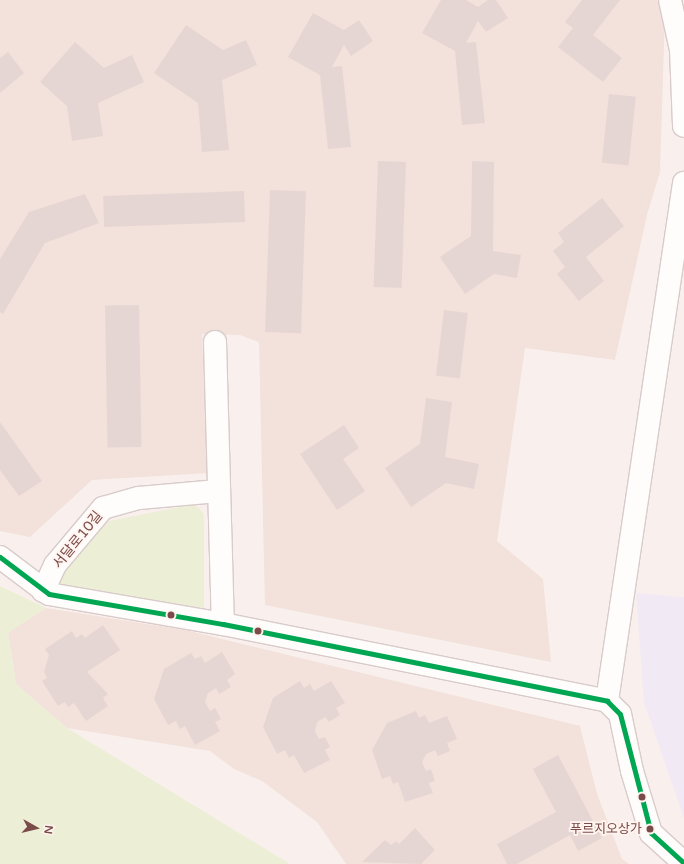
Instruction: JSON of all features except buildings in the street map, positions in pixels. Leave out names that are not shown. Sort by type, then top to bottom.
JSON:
[{"type":"street","points":[[670,0],[681,50],[684,126]]},
{"type":"street","points":[[684,183],[613,707],[651,833],[684,863]]},
{"type":"street","points":[[215,342],[218,491],[223,624]]},
{"type":"street","name":"서달로10길","points":[[46,592],[55,565],[103,508],[139,498],[218,491]]},
{"type":"street","points":[[0,557],[46,592],[223,624],[613,707]]},
{"type":"shaded area","points":[[0,0],[657,0],[665,13],[660,172],[647,215],[615,360],[525,348],[497,541],[543,579],[551,662],[265,605],[259,342],[240,335],[202,334],[208,473],[92,480],[30,537],[0,531]]},
{"type":"shaded area","points":[[636,593],[684,597],[684,818],[644,703]]},
{"type":"shaded area","points":[[46,608],[185,630],[580,726],[597,794],[622,859],[629,864],[346,864],[317,822],[262,781],[234,769],[210,751],[67,728],[16,684],[8,632]]},
{"type":"green space","points":[[195,504],[204,514],[204,608],[57,588],[62,565],[109,521]]},
{"type":"green space","points":[[0,586],[46,608],[8,633],[16,684],[67,728],[290,864],[0,864]]},
{"type":"transit line","points":[[0,557],[49,594],[223,624],[607,701],[620,714],[651,833],[684,863]]},
{"type":"place","name":"푸르지오상가","points":[[650,829]]}]
